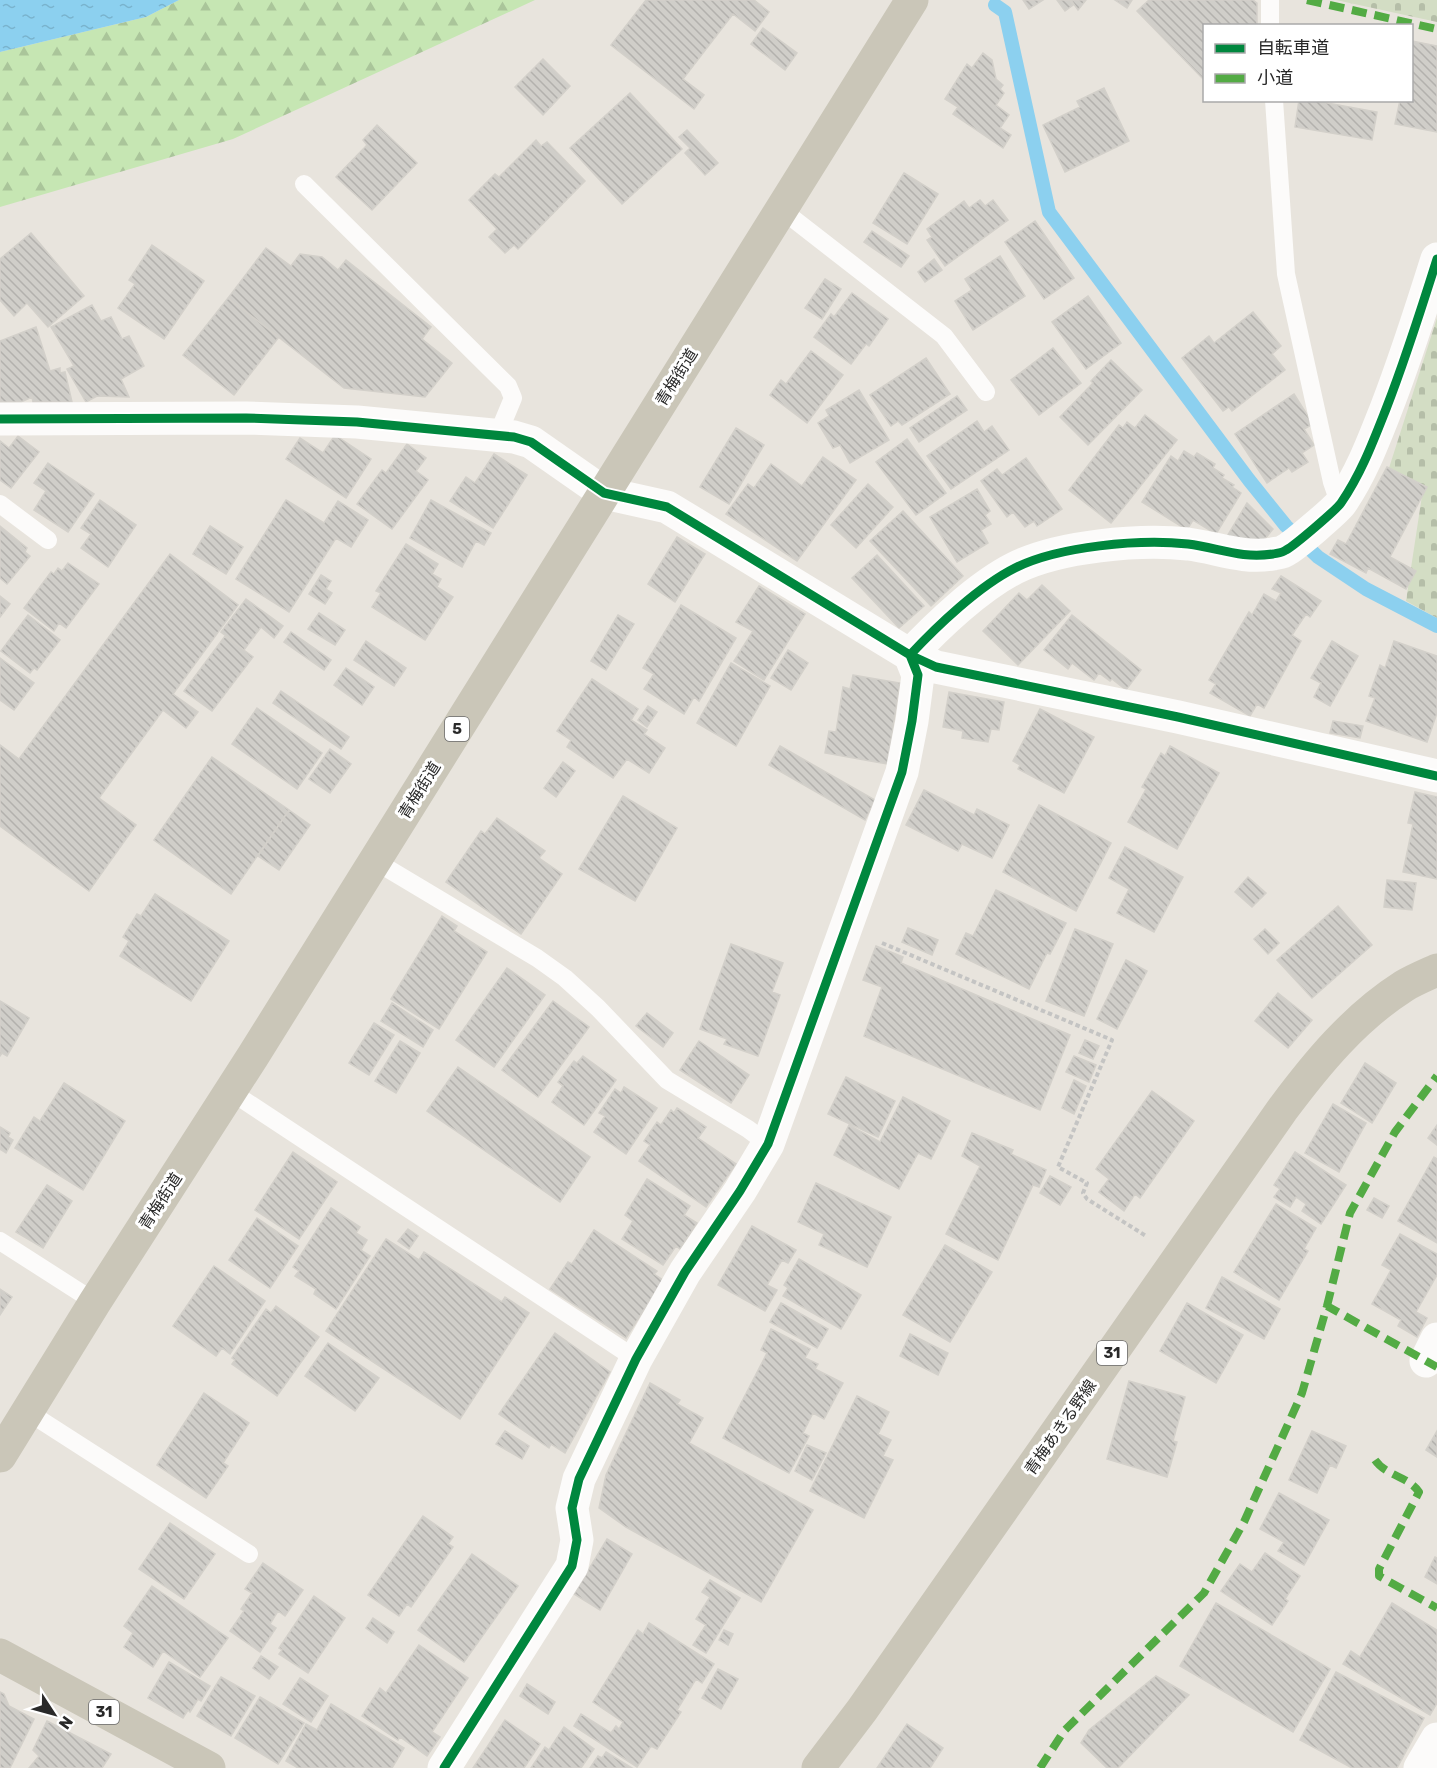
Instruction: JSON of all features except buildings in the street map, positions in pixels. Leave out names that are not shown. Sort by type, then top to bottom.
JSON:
[{"type":"main road","name":"青梅街道","points":[[0,1456],[375,861],[912,0]]},
{"type":"main road","name":"青梅あきる野線","points":[[818,1768],[862,1710],[1282,1110],[1314,1068],[1343,1035],[1371,1010],[1405,986],[1437,970]]},
{"type":"main road","name":"31","points":[[0,1655],[209,1768]]},
{"type":"street","points":[[910,655],[925,638],[981,590],[1014,568],[1052,555],[1090,548],[1153,542],[1190,544],[1233,554],[1256,556],[1285,552],[1340,505],[1367,459],[1414,332],[1437,259]]},
{"type":"street","points":[[0,418],[246,418],[357,422],[498,434],[531,442],[604,493],[667,507],[910,655],[936,667],[1178,717],[1437,776]]},
{"type":"street","points":[[444,1768],[572,1566],[577,1540],[572,1508],[579,1479],[636,1359],[685,1272],[740,1191],[768,1144],[902,772],[918,675],[910,655]]},
{"type":"street","points":[[1420,1768],[1437,1739]]},
{"type":"lane","points":[[1269,0],[1270,24]]},
{"type":"lane","points":[[1274,102],[1286,274],[1332,482],[1340,505]]},
{"type":"lane","points":[[304,184],[508,386],[513,398],[498,434]]},
{"type":"lane","points":[[782,210],[944,336],[986,392]]},
{"type":"lane","points":[[0,504],[48,540]]},
{"type":"lane","points":[[375,861],[547,964],[566,978],[598,1008],[667,1080],[748,1129],[768,1144]]},
{"type":"lane","points":[[230,1091],[636,1359]]},
{"type":"lane","points":[[0,1241],[95,1302]]},
{"type":"lane","points":[[28,1412],[249,1554]]},
{"type":"path","points":[[845,928],[1112,1040],[1058,1167],[1087,1183],[1083,1193],[1087,1199],[1152,1241]]},
{"type":"green space","points":[[179,0],[535,0],[233,139],[0,207],[0,52],[146,17]]},
{"type":"green space","points":[[1336,0],[1437,0],[1437,22]]},
{"type":"green space","points":[[1437,318],[1437,618],[1406,601],[1423,489],[1389,468]]},
{"type":"water","points":[[0,0],[179,0],[146,17],[0,52]]},
{"type":"waterway","points":[[995,5],[1005,12],[1049,212],[1249,480],[1286,526],[1318,557],[1366,589],[1437,626]]},
{"type":"marked path","points":[[1307,0],[1437,29]]},
{"type":"marked path","points":[[1327,1306],[1350,1213],[1395,1132],[1437,1076]]},
{"type":"marked path","points":[[1040,1768],[1064,1731],[1204,1593],[1244,1522],[1302,1393],[1327,1306],[1437,1367]]},
{"type":"marked path","points":[[1375,1460],[1385,1470],[1409,1482],[1419,1492],[1379,1569],[1379,1576],[1437,1608]]},
{"type":"cycle path","points":[[444,1768],[572,1566],[577,1540],[572,1508],[579,1479],[636,1359],[685,1272],[740,1191],[768,1144],[902,772],[918,675],[910,655],[946,619],[987,585],[1015,568],[1054,554],[1100,546],[1146,543],[1188,544],[1251,555],[1279,553],[1290,547],[1338,507],[1361,469],[1400,372],[1437,259]]},
{"type":"cycle path","points":[[0,419],[246,418],[357,422],[514,437],[531,442],[604,493],[667,507],[910,655],[936,667],[1178,717],[1437,776]]}]
